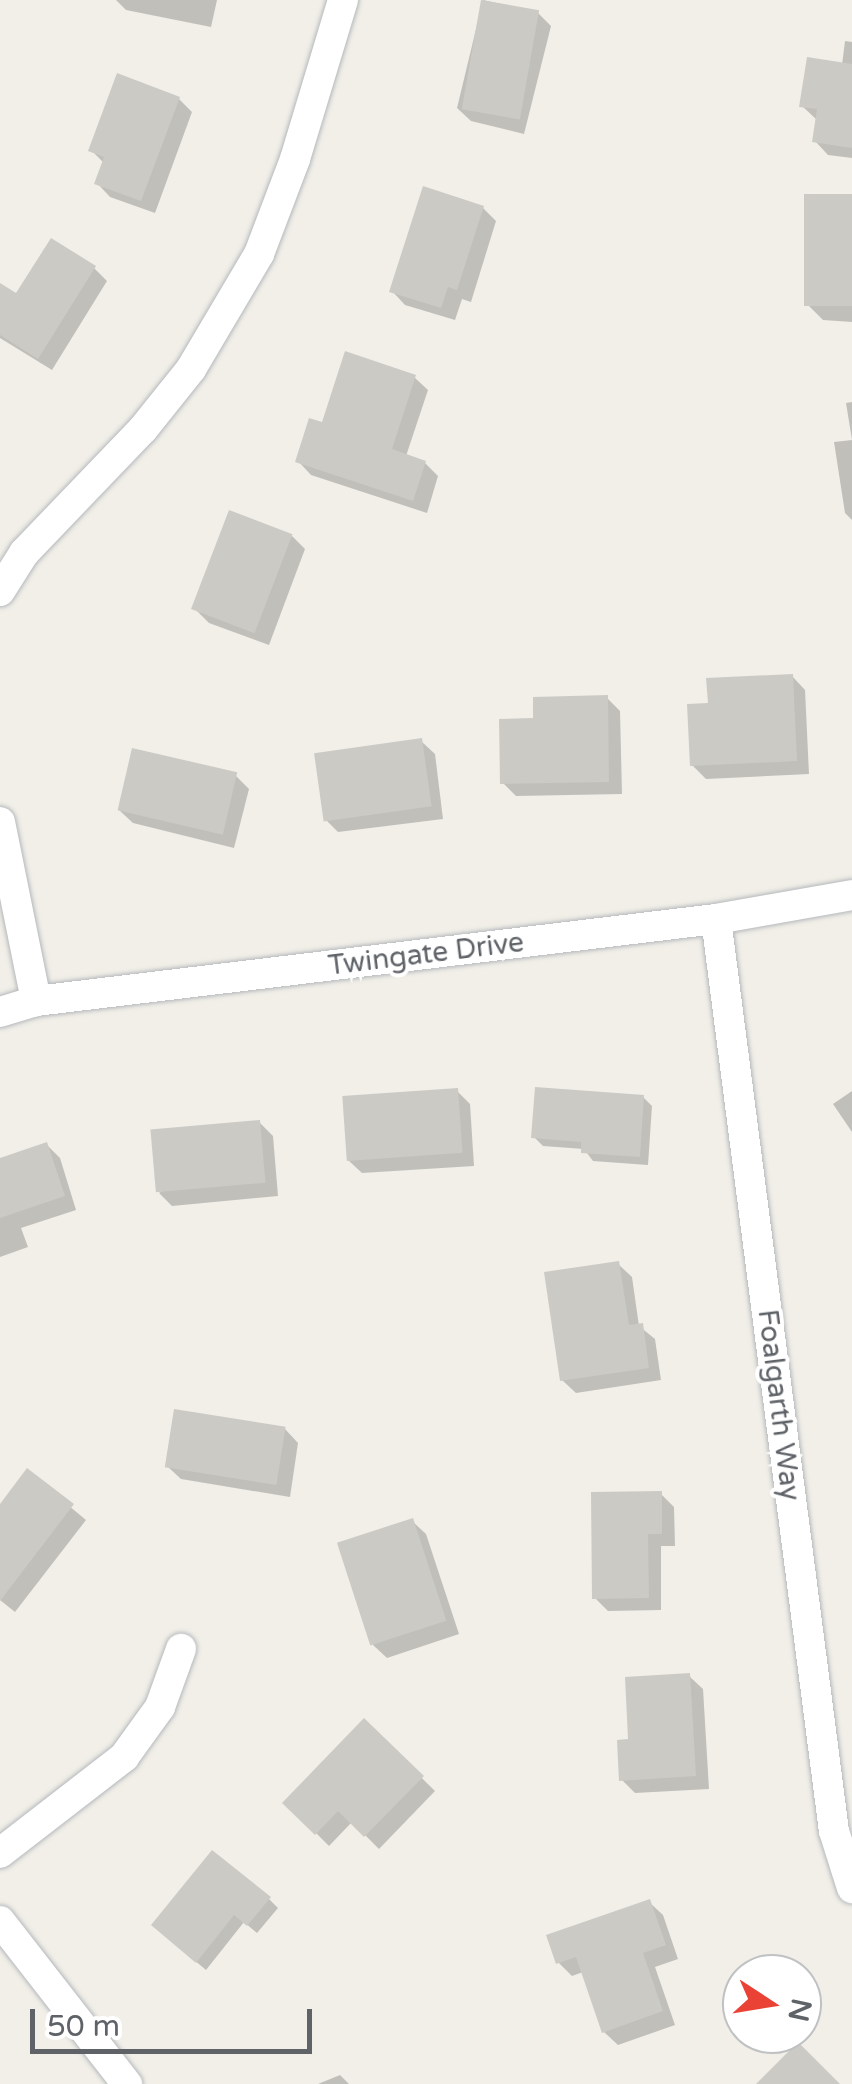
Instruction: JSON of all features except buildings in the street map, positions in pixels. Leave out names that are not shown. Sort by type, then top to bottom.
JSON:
[{"type":"street","points":[[0,591],[24,553],[143,428],[191,369],[259,254],[295,159],[343,0]]},
{"type":"street","points":[[0,822],[36,1001]]},
{"type":"street","name":"Twingate Drive","points":[[0,1012],[36,1001],[716,919],[852,895]]},
{"type":"street","name":"Foalgarth Way","points":[[716,919],[834,1830],[852,1888]]},
{"type":"street","points":[[0,1853],[124,1757],[160,1707],[181,1648]]},
{"type":"street","points":[[0,1920],[127,2084]]}]
